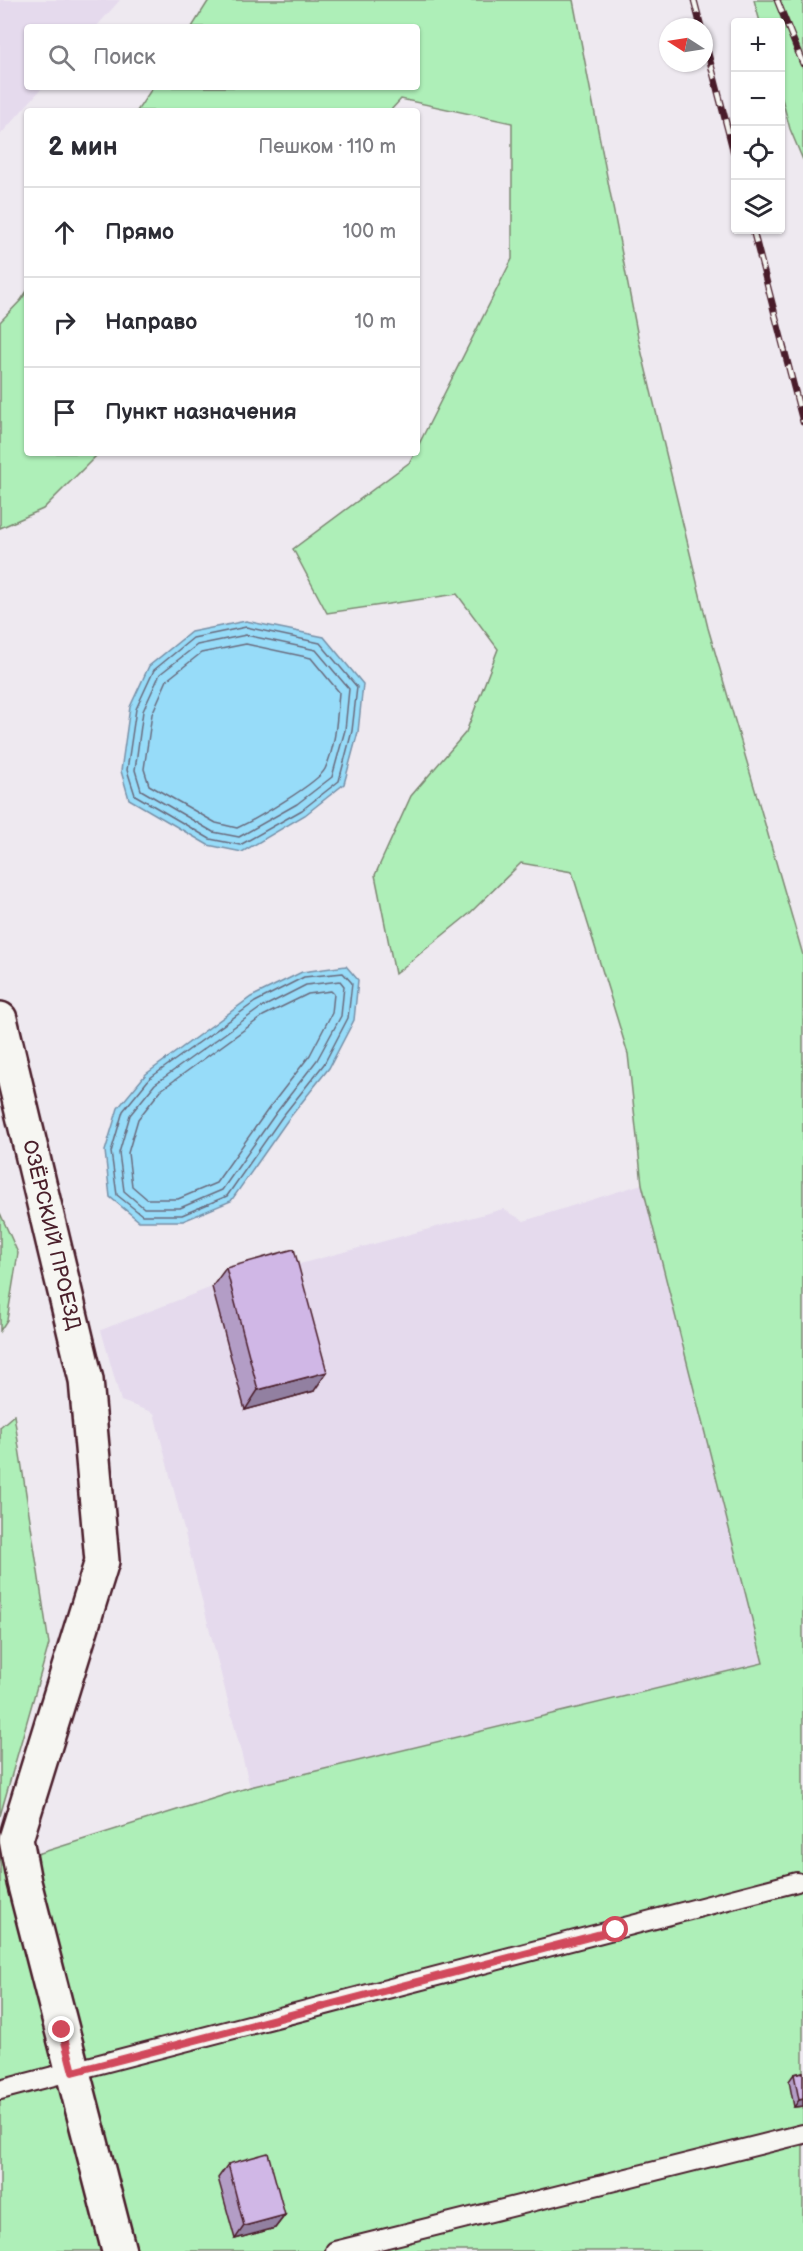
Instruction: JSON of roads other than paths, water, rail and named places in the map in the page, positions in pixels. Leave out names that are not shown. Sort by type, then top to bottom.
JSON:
[{"type":"street","name":"ОЗЁРСКИЙ ПРОЕЗД","points":[[0,1019],[4,1055],[87,1380],[102,1561],[8,1841]]},
{"type":"street","points":[[8,1841],[24,1882],[119,2251]]},
{"type":"lane","points":[[0,2090],[797,1882]]},
{"type":"lane","points":[[334,2251],[803,2134]]},
{"type":"water","points":[[246,621],[324,637],[363,684],[358,732],[344,784],[305,815],[242,852],[208,845],[129,799],[121,771],[130,707],[149,666],[191,632]]},
{"type":"water","points":[[346,966],[358,980],[354,1020],[329,1068],[287,1121],[231,1201],[183,1221],[139,1221],[110,1197],[105,1151],[118,1108],[146,1074],[251,997],[302,972]]},
{"type":"railway","points":[[694,0],[699,18]]},
{"type":"railway","points":[[777,0],[803,64]]},
{"type":"railway","points":[[713,72],[731,142]]},
{"type":"railway","points":[[754,234],[803,422]]}]
